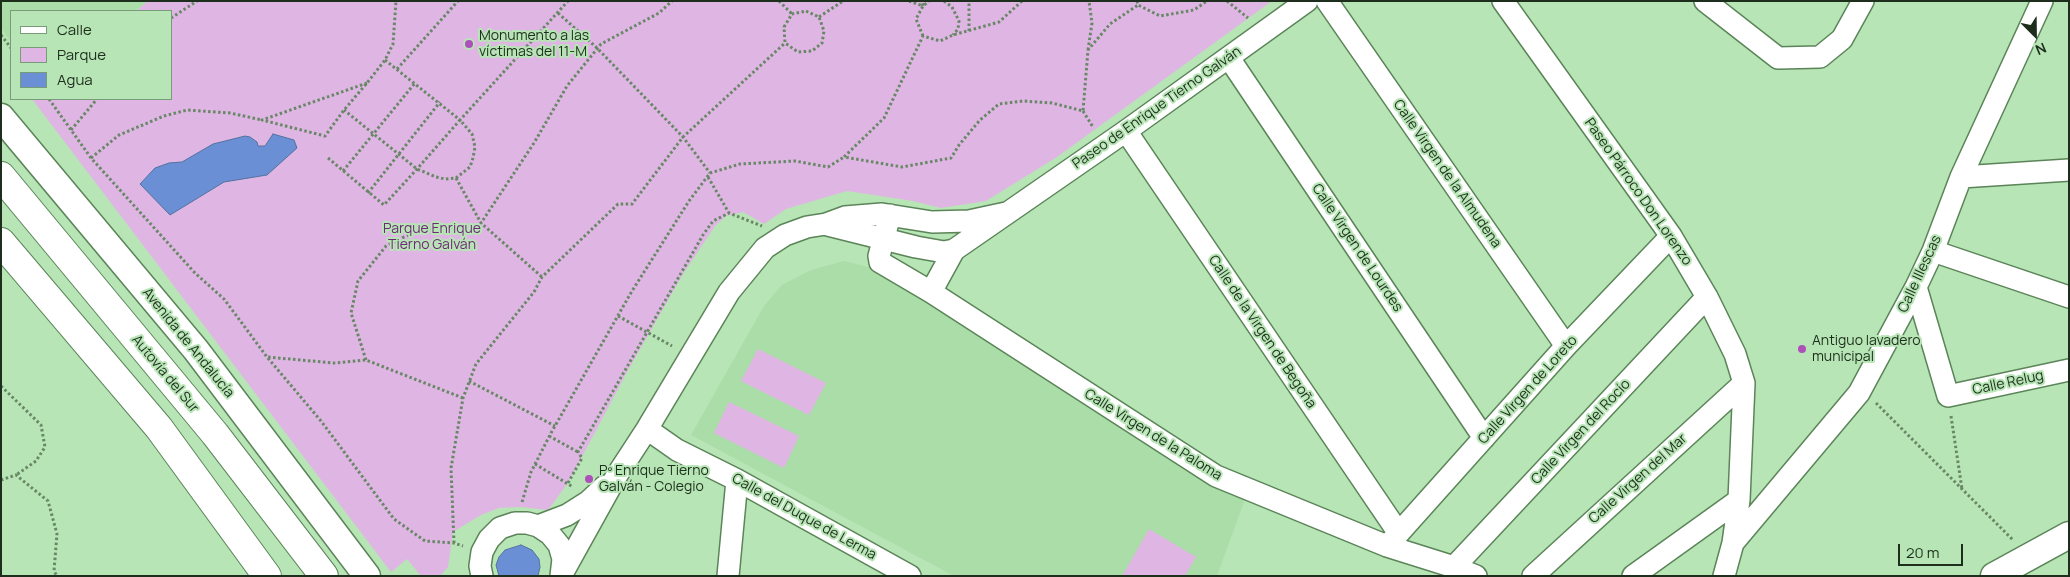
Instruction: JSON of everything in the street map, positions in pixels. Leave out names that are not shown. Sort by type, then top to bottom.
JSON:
[{"type":"highway","name":"Autovía del Sur","points":[[1,176],[215,434],[324,576]]},
{"type":"highway","points":[[1,242],[159,428],[267,576]]},
{"type":"street","name":"Paseo de Enrique Tierno Galván","points":[[826,224],[884,237],[916,247],[944,252],[954,250],[1230,58],[1308,1]]},
{"type":"street","name":"Calle Virgen de la Almudena","points":[[1327,1],[1566,346]]},
{"type":"street","name":"Paseo Párroco Don Lorenzo","points":[[1503,1],[1671,236],[1707,297],[1735,354],[1744,383],[1739,500],[1733,543],[1724,576]]},
{"type":"street","points":[[1705,1],[1778,58],[1820,57],[1842,39],[1863,1]]},
{"type":"street","name":"Calle Illescas","points":[[1733,543],[1859,394],[1916,287],[1961,177],[2042,1]]},
{"type":"street","name":"Calle Virgen de Lourdes","points":[[1230,58],[1484,438]]},
{"type":"street","name":"Avenida de Andalucía","points":[[1,117],[196,350],[367,576]]},
{"type":"street","name":"Calle de la Virgen de Begoña","points":[[1126,131],[1392,539]]},
{"type":"street","points":[[1961,177],[2069,170]]},
{"type":"street","name":"Paseo de Enrique Tierno Galván","points":[[561,575],[617,475],[647,429],[729,292],[765,248],[785,235],[845,217],[882,214],[932,222],[969,221],[1006,213]]},
{"type":"street","name":"Calle Virgen de la Paloma","points":[[890,215],[879,256],[880,262],[931,292],[1216,476],[1392,539],[1476,576]]},
{"type":"street","name":"Calle Virgen de Loreto","points":[[1392,539],[1566,346],[1671,236]]},
{"type":"street","points":[[931,292],[954,250]]},
{"type":"street","points":[[1932,251],[2069,297]]},
{"type":"street","points":[[1916,287],[1948,396]]},
{"type":"street","name":"Calle Virgen del Rocío","points":[[1454,567],[1707,297]]},
{"type":"street","name":"Calle Relug","points":[[1948,396],[2069,370]]},
{"type":"street","name":"Calle Virgen del Mar","points":[[1533,576],[1744,383]]},
{"type":"street","name":"Calle del Duque de Lerma","points":[[647,429],[677,450],[737,480],[910,576]]},
{"type":"street","name":"Paseo de Enrique Tierno Galván","points":[[538,526],[567,515],[586,503],[617,475]]},
{"type":"street","points":[[728,576],[737,480]]},
{"type":"street","points":[[1634,576],[1739,500]]},
{"type":"street","points":[[482,576],[480,566],[482,552],[489,538],[500,528],[515,523],[538,526],[550,534],[559,545],[563,559],[561,575]]},
{"type":"street","points":[[1994,576],[2069,534]]},
{"type":"path","points":[[172,17],[197,1]]},
{"type":"path","points":[[91,158],[119,135],[187,110],[230,113],[325,136],[385,60],[393,44],[396,1]]},
{"type":"path","points":[[397,69],[458,1]]},
{"type":"path","points":[[328,158],[384,205],[568,1]]},
{"type":"path","points":[[366,360],[351,313],[358,281],[386,246],[414,232],[436,228],[476,226],[481,223],[534,143],[567,86],[598,48],[610,38],[659,13],[672,1]]},
{"type":"path","points":[[780,1],[792,14]]},
{"type":"path","points":[[819,17],[843,1]]},
{"type":"path","points":[[909,1],[923,3],[929,1]]},
{"type":"path","points":[[944,1],[952,7],[959,21],[958,29],[953,35]]},
{"type":"path","points":[[969,1],[969,31]]},
{"type":"path","points":[[923,36],[940,41],[953,35],[999,22],[1022,1]]},
{"type":"path","points":[[844,157],[902,167],[952,158],[959,144],[980,120],[999,104],[1023,101],[1052,103],[1083,111],[1092,23],[1090,1]]},
{"type":"path","points":[[1088,50],[1110,24],[1137,3],[1160,16],[1194,10],[1207,1]]},
{"type":"path","points":[[515,523],[535,464],[549,436],[618,316],[689,202],[709,175],[740,164],[795,161],[828,167],[844,157],[884,118],[923,36],[916,19],[923,3]]},
{"type":"path","points":[[806,11],[819,17],[824,31],[822,43],[812,51],[798,52],[785,44],[784,27],[792,14],[806,11]]},
{"type":"path","points":[[558,13],[598,48],[683,137],[709,175],[729,213],[762,226],[774,242]]},
{"type":"path","points":[[1,35],[10,47]]},
{"type":"path","points":[[454,542],[451,468],[463,398],[476,364],[534,292],[542,277],[618,204],[632,204],[683,137],[785,44]]},
{"type":"path","points":[[344,110],[417,169],[445,179],[456,178],[470,167],[475,147],[472,134],[440,102],[385,60]]},
{"type":"path","points":[[262,120],[367,83]]},
{"type":"path","points":[[343,171],[415,83]]},
{"type":"path","points":[[50,100],[91,158],[195,273],[224,299],[266,357],[321,421],[394,519],[424,541],[454,542],[482,552]]},
{"type":"path","points":[[71,130],[95,100]]},
{"type":"path","points":[[368,193],[440,102]]},
{"type":"path","points":[[456,178],[481,223],[542,277]]},
{"type":"path","points":[[578,452],[703,235],[713,221],[729,213]]},
{"type":"path","points":[[618,316],[690,356]]},
{"type":"path","points":[[266,357],[334,363],[366,360],[463,398]]},
{"type":"path","points":[[469,381],[555,426]]},
{"type":"path","points":[[1,386],[41,426],[44,447],[36,461],[16,475],[1,480]]},
{"type":"path","points":[[1859,394],[1866,393],[2029,556]]},
{"type":"path","points":[[1948,396],[1962,489]]},
{"type":"path","points":[[549,436],[578,452],[582,458],[568,483]]},
{"type":"path","points":[[535,464],[568,483],[586,503]]},
{"type":"path","points":[[16,475],[48,501],[57,534],[54,571],[57,576]]},
{"type":"shaded area","points":[[1,1],[148,1],[136,10],[10,10],[10,41],[1,28]]},
{"type":"shaded area","points":[[844,261],[872,268],[1205,481],[1245,499],[1217,576],[954,576],[691,435],[764,306],[782,285],[811,270]]},
{"type":"green space","name":"Parque Enrique Tierno Galván","points":[[148,1],[1272,1],[1057,157],[986,201],[941,208],[913,201],[847,191],[786,209],[764,224],[743,212],[726,216],[715,226],[683,274],[626,374],[568,483],[548,510],[521,507],[499,508],[481,515],[453,532],[448,567],[440,576],[421,576],[407,559],[391,572],[33,100],[172,100],[172,10],[137,10]]},
{"type":"green space","points":[[758,349],[826,383],[809,415],[741,381]]},
{"type":"green space","points":[[729,402],[799,436],[784,468],[714,433]]},
{"type":"green space","points":[[1149,529],[1196,557],[1185,576],[1122,576]]},
{"type":"water","points":[[273,134],[294,140],[297,148],[267,175],[224,182],[170,215],[140,184],[155,168],[169,163],[182,162],[213,144],[245,136],[257,142],[258,146],[265,146]]},
{"type":"water","points":[[521,545],[532,550],[539,559],[538,576],[499,576],[496,565],[499,557],[505,550]]},
{"type":"place","name":"Monumento a las víctimas del 11-M","points":[[469,44]]},
{"type":"place","name":"Antiguo lavadero municipal","points":[[1802,349]]},
{"type":"place","name":"Pº Enrique Tierno Galván - Colegio","points":[[589,479]]}]
